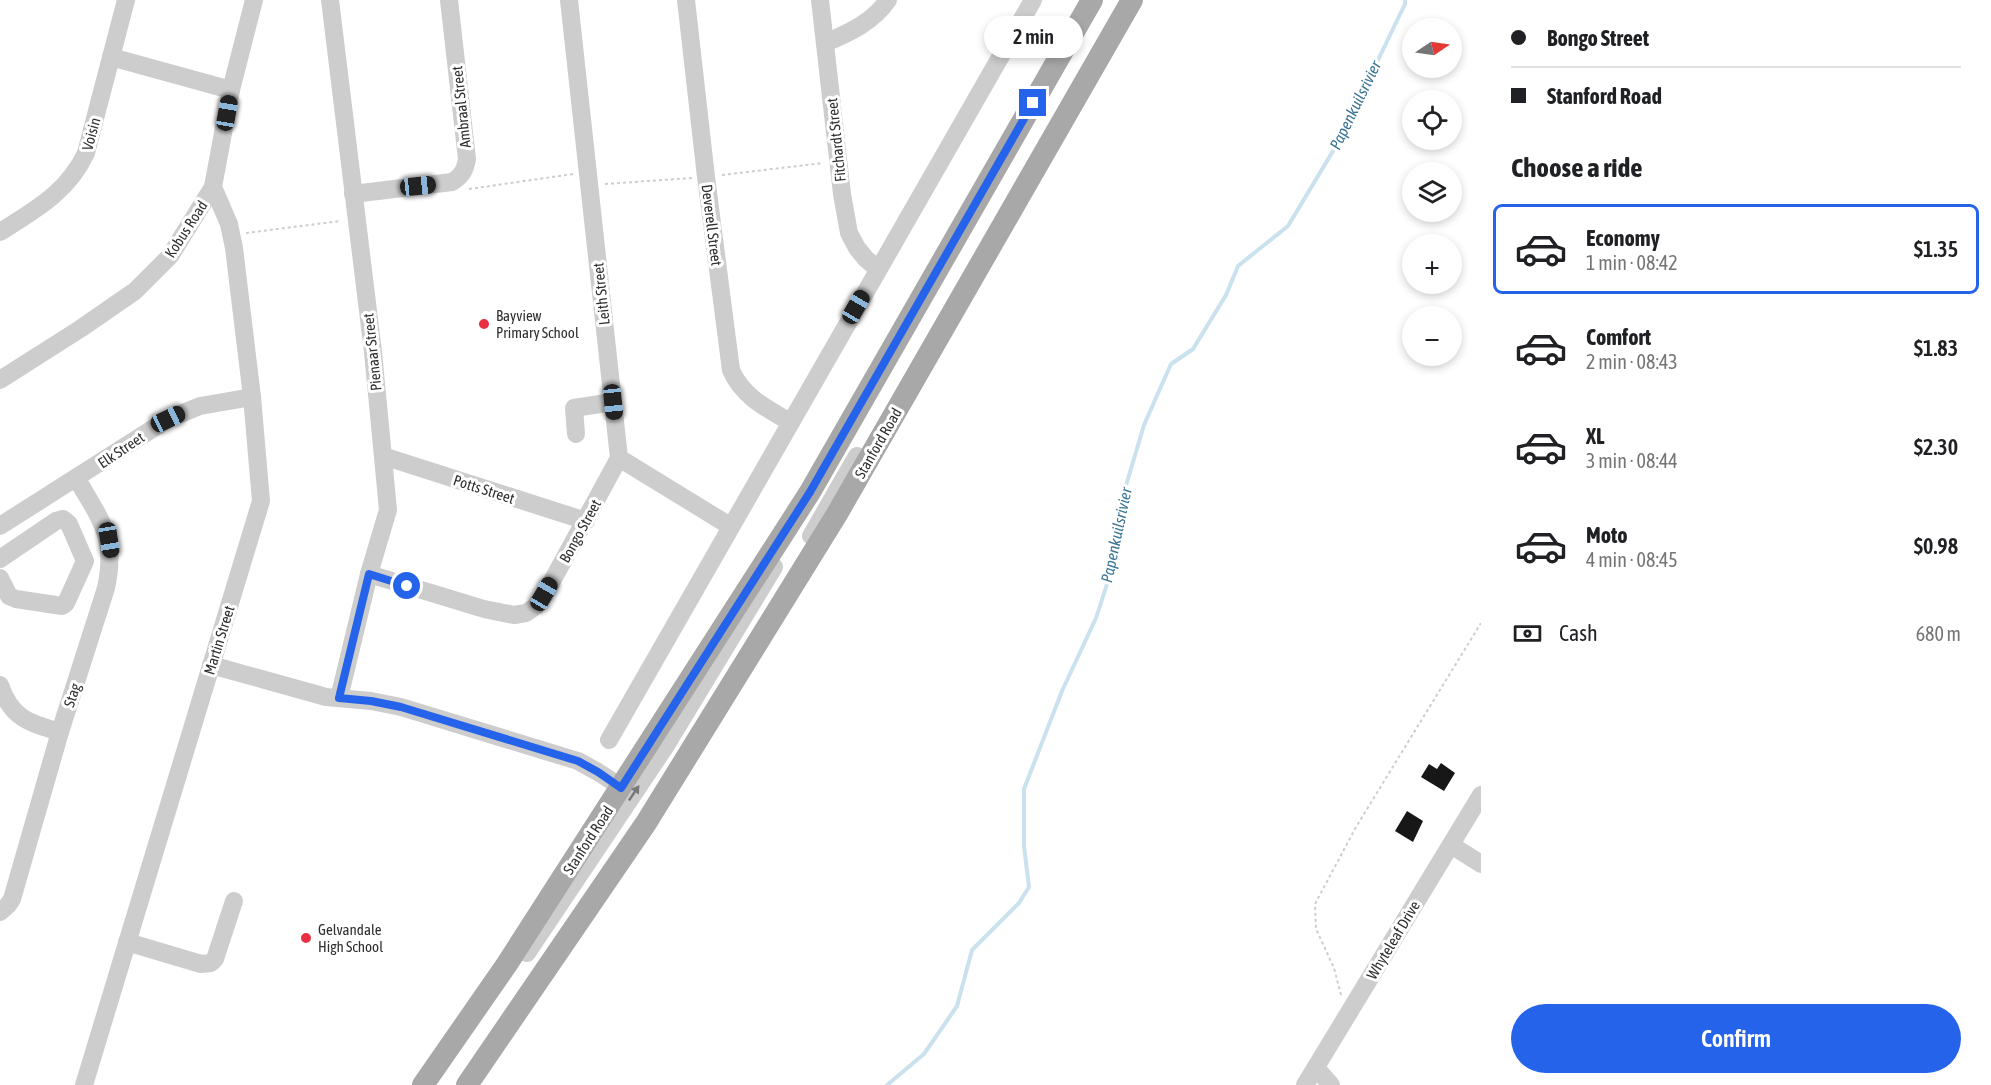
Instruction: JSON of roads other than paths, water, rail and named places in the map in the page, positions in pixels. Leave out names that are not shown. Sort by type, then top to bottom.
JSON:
[{"type":"main road","name":"Stanford Road","points":[[423,1085],[507,964],[810,492],[1092,0]]},
{"type":"main road","name":"Stanford Road","points":[[468,1085],[646,823],[837,514],[1132,0]]},
{"type":"street","name":"Voisin","points":[[0,232],[53,197],[69,182],[81,165],[126,0]]},
{"type":"street","name":"Kobus Road","points":[[0,380],[135,291],[152,277],[170,256],[213,187],[231,90],[254,0]]},
{"type":"street","name":"Pienaar Street","points":[[330,0],[373,352],[388,510],[369,574],[339,698]]},
{"type":"street","name":"Ambraal Street","points":[[353,194],[452,182],[462,175],[467,159],[449,0]]},
{"type":"street","name":"Leith Street","points":[[569,0],[619,458]]},
{"type":"street","name":"Deverell Street","points":[[686,0],[731,370],[746,392],[762,406],[790,422]]},
{"type":"street","name":"Fitchardt Street","points":[[820,0],[842,194],[849,233],[856,248],[878,269]]},
{"type":"street","points":[[825,43],[854,30],[867,21],[888,0]]},
{"type":"street","points":[[609,740],[1033,0]]},
{"type":"street","points":[[436,1085],[577,879],[678,725],[761,589],[1100,0]]},
{"type":"street","points":[[456,1085],[630,833],[689,739],[824,513],[1121,0]]},
{"type":"street","points":[[111,57],[231,90]]},
{"type":"street","name":"Martin Street","points":[[84,1085],[261,501],[252,397],[231,234],[213,187]]},
{"type":"street","name":"Elk Street","points":[[0,526],[180,413],[200,406],[252,397]]},
{"type":"street","points":[[576,434],[574,408],[613,402]]},
{"type":"street","name":"Potts Street","points":[[382,456],[586,521]]},
{"type":"street","points":[[619,458],[730,526]]},
{"type":"street","name":"Bongo Street","points":[[369,574],[484,609],[520,615],[536,606],[586,521],[619,458]]},
{"type":"street","name":"Stag","points":[[0,912],[12,898],[110,570],[111,554],[104,526],[77,479]]},
{"type":"street","points":[[0,559],[56,521],[63,519],[69,524],[85,561],[66,603],[58,607],[9,596],[0,578]]},
{"type":"street","points":[[211,665],[339,698],[401,707],[578,761],[621,788]]},
{"type":"street","points":[[0,685],[4,698],[19,717],[60,732]]},
{"type":"street","name":"Whyteleaf Drive","points":[[1305,1085],[1481,795]]},
{"type":"street","points":[[1451,845],[1481,864]]},
{"type":"street","points":[[127,942],[201,964],[211,963],[215,958],[234,901]]},
{"type":"street","points":[[1316,1068],[1331,1085]]},
{"type":"waterway","name":"Papenkuilsrivier","points":[[887,1085],[924,1054],[957,1006],[972,950],[1019,903],[1029,887],[1024,846],[1024,789],[1062,691],[1096,618],[1111,572],[1119,509],[1144,425],[1171,364],[1193,349],[1226,295],[1238,266],[1288,226],[1339,141],[1405,0]]},
{"type":"place","name":"Bayview Primary School","points":[[484,324]]},
{"type":"place","name":"Gelvandale High School","points":[[306,938]]}]
